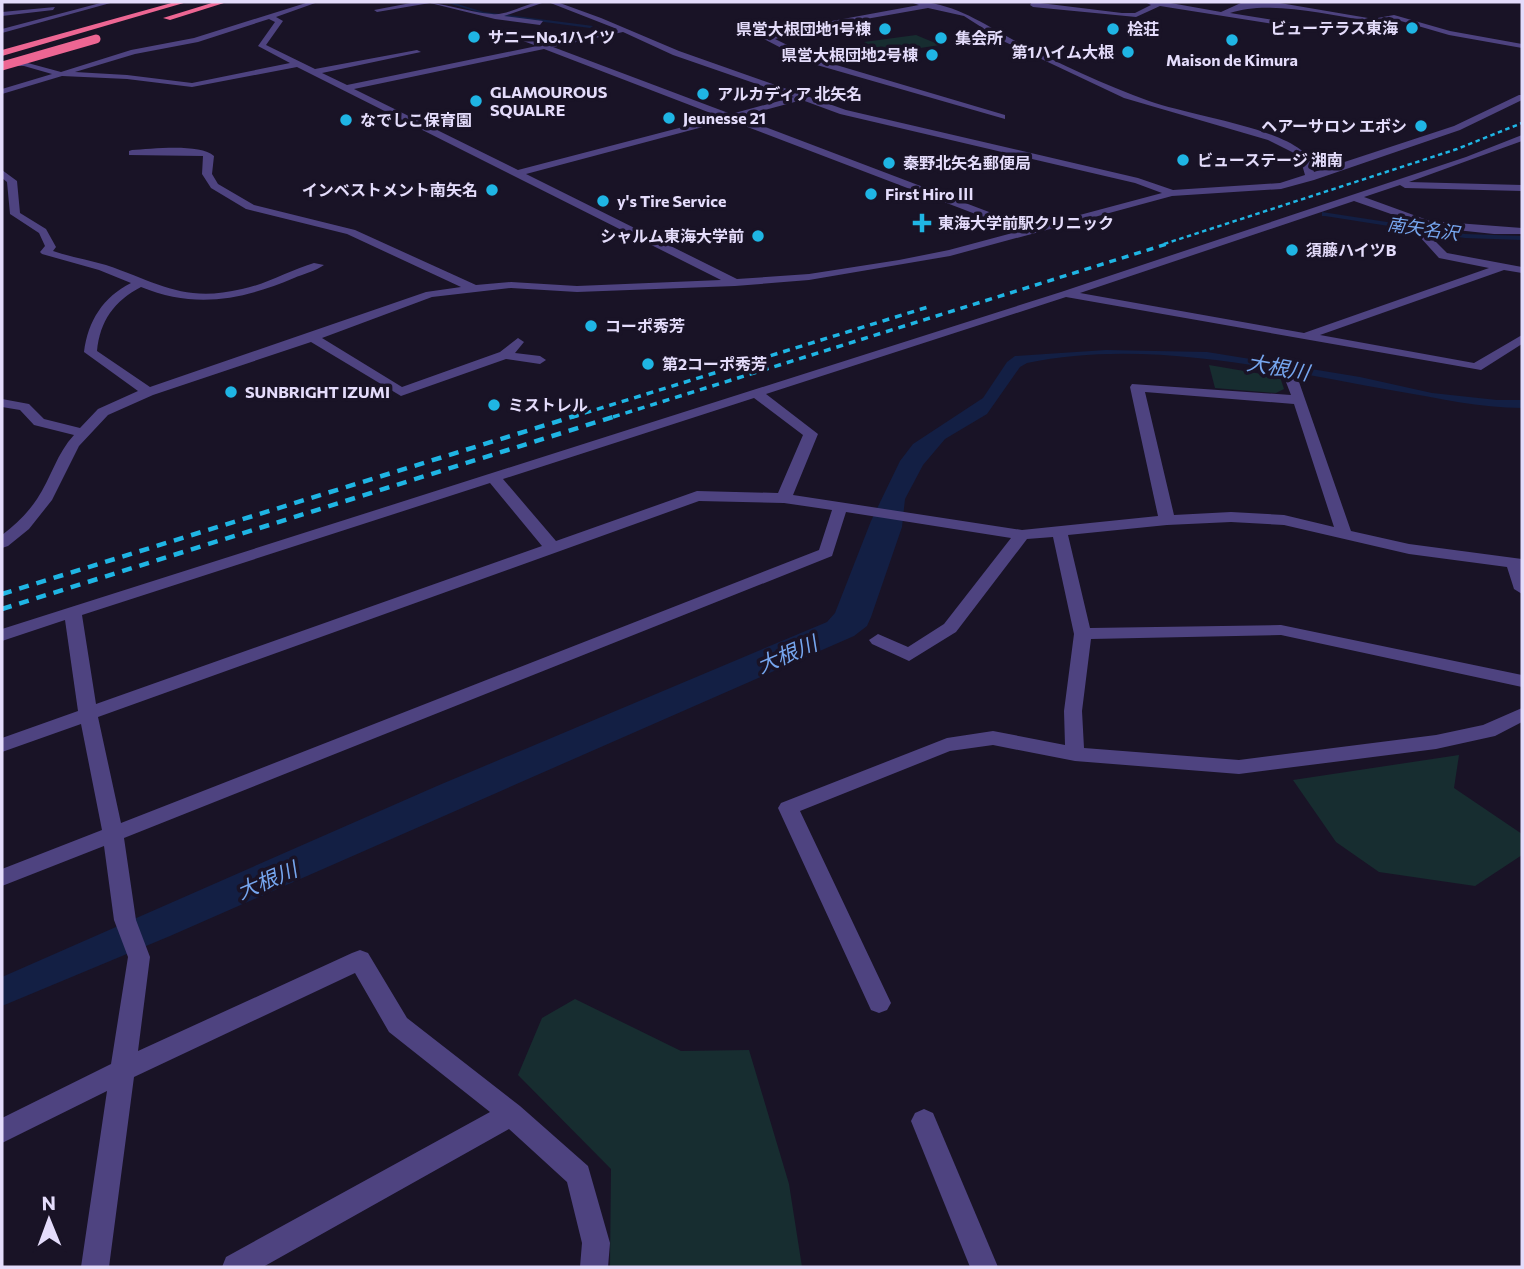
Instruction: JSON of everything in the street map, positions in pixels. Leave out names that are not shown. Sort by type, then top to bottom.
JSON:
[{"type":"highway","points":[[2,53],[183,2]]},
{"type":"highway","points":[[159,20],[223,2]]},
{"type":"highway","points":[[2,65],[108,35]]},
{"type":"street","points":[[2,31],[111,2]]},
{"type":"street","points":[[2,92],[134,52],[195,40],[315,2]]},
{"type":"street","points":[[383,8],[430,2],[540,23]]},
{"type":"street","points":[[499,16],[542,2]]},
{"type":"street","points":[[551,2],[676,53],[844,112],[1139,181],[1172,193]]},
{"type":"street","points":[[913,2],[966,15],[1006,39],[1127,96],[1270,138],[1297,151],[1306,160],[1311,178]]},
{"type":"street","points":[[1035,2],[1034,5],[1136,15],[1161,2]]},
{"type":"street","points":[[1148,2],[1323,30],[1394,18],[1456,34],[1522,46]]},
{"type":"street","points":[[1224,13],[1243,4],[1269,3],[1378,20]]},
{"type":"street","points":[[2,14],[79,4],[89,8]]},
{"type":"street","points":[[930,6],[766,37],[813,61],[1002,117]]},
{"type":"street","points":[[271,17],[279,21],[262,46],[735,283]]},
{"type":"street","points":[[346,88],[624,30]]},
{"type":"street","points":[[507,32],[1030,231]]},
{"type":"street","points":[[396,43],[429,57]]},
{"type":"street","points":[[313,72],[417,52]]},
{"type":"street","points":[[440,61],[451,66]]},
{"type":"street","points":[[796,65],[813,61]]},
{"type":"street","points":[[2,65],[24,64],[60,74],[127,77],[192,85],[298,64]]},
{"type":"street","points":[[2,543],[23,526],[44,500],[73,444],[103,412],[148,391],[312,338],[430,294],[511,285],[577,289],[735,283],[809,277],[899,263],[950,253],[1172,193],[1282,186],[1457,128],[1522,97]]},
{"type":"street","points":[[515,174],[801,98]]},
{"type":"street","points":[[2,635],[1065,294],[1391,185],[1522,138]]},
{"type":"street","points":[[132,153],[205,153],[209,156],[207,174],[214,186],[250,207],[351,232],[472,288]]},
{"type":"street","points":[[2,173],[12,181],[15,214],[43,231],[51,240],[51,247],[46,252],[100,267],[157,291],[190,299],[212,299],[245,292],[318,265]]},
{"type":"street","points":[[1391,185],[1522,188]]},
{"type":"street","points":[[1353,197],[1429,224],[1494,231],[1522,231]]},
{"type":"street","points":[[1427,232],[1425,237],[1443,256],[1522,270]]},
{"type":"street","points":[[1306,337],[1502,267]]},
{"type":"street","points":[[140,283],[120,292],[97,322],[90,352],[148,391]]},
{"type":"street","points":[[1065,294],[1475,367],[1522,339]]},
{"type":"street","points":[[312,338],[401,392],[505,355],[518,342]]},
{"type":"street","points":[[505,355],[540,360]]},
{"type":"street","points":[[1293,382],[1345,536]]},
{"type":"street","points":[[1167,520],[1137,387],[1298,400]]},
{"type":"street","points":[[755,392],[811,434],[784,498]]},
{"type":"street","points":[[2,403],[24,407],[39,422],[83,433]]},
{"type":"street","points":[[492,476],[552,547]]},
{"type":"street","points":[[2,745],[697,496],[784,498],[1022,536],[1167,520],[1231,517],[1284,520],[1409,549],[1518,564],[1522,589]]},
{"type":"street","points":[[2,877],[825,553],[849,510]]},
{"type":"street","points":[[1060,533],[1083,634],[1073,711],[1074,754]]},
{"type":"street","points":[[878,640],[909,655],[950,628],[1022,536]]},
{"type":"street","points":[[73,613],[89,714],[113,833],[125,920],[139,957],[95,1267]]},
{"type":"street","points":[[1083,634],[1281,630],[1522,681]]},
{"type":"street","points":[[879,1003],[788,808],[947,745],[993,738],[1074,754],[1239,767],[1436,742],[1488,731],[1522,714]]},
{"type":"street","points":[[2,1131],[177,1044],[360,960],[398,1025],[511,1114],[579,1175],[596,1243],[594,1267]]},
{"type":"street","points":[[236,1267],[511,1114]]},
{"type":"street","points":[[924,1121],[984,1267]]},
{"type":"green space","points":[[916,35],[940,45],[887,53],[864,42]]},
{"type":"green space","points":[[1209,365],[1280,377],[1284,389],[1276,393],[1215,388]]},
{"type":"green space","points":[[1459,755],[1454,788],[1522,834],[1522,855],[1475,886],[1379,872],[1336,842],[1293,780]]},
{"type":"green space","points":[[575,999],[681,1051],[749,1050],[789,1184],[802,1267],[610,1267],[611,1169],[518,1075],[542,1018]]},
{"type":"water","name":"大根川","points":[[1106,350],[1207,352],[1360,377],[1432,393],[1522,400],[1522,408],[1475,404],[1259,366],[1166,355],[1073,356],[1027,363],[1020,367],[987,414],[945,439],[923,465],[905,499],[902,527],[871,617],[867,626],[854,636],[170,936],[2,1006],[2,977],[437,786],[827,622],[835,613],[871,521],[900,461],[913,444],[983,398],[1007,362],[1015,356]]},
{"type":"waterway","name":"南矢名沢","points":[[447,2],[484,13],[590,26]]},
{"type":"waterway","name":"南矢名沢","points":[[1325,214],[1465,236],[1522,238]]},
{"type":"railway","points":[[1164,244],[1457,149],[1522,123]]},
{"type":"railway","points":[[613,417],[1170,243]]},
{"type":"railway","points":[[572,417],[928,307]]},
{"type":"railway","points":[[2,594],[578,415]]},
{"type":"railway","points":[[2,609],[619,415]]},
{"type":"place","name":"ビューテラス東海","points":[[1412,28]]},
{"type":"place","name":"県営大根団地1号棟","points":[[885,29]]},
{"type":"place","name":"桧荘","points":[[1113,29]]},
{"type":"place","name":"サニーNo.1ハイツ","points":[[474,37]]},
{"type":"place","name":"集会所","points":[[941,38]]},
{"type":"place","name":"Maison de Kimura","points":[[1232,40]]},
{"type":"place","name":"第1ハイム大根","points":[[1128,52]]},
{"type":"place","name":"県営大根団地2号棟","points":[[932,55]]},
{"type":"place","name":"アルカディア 北矢名","points":[[703,94]]},
{"type":"place","name":"GLAMOUROUS SQUALRE","points":[[476,101]]},
{"type":"place","name":"Jeunesse 21","points":[[669,118]]},
{"type":"place","name":"なでしこ保育園","points":[[346,120]]},
{"type":"place","name":"ヘアーサロン エボシ","points":[[1421,126]]},
{"type":"place","name":"ビューステージ 湘南","points":[[1183,160]]},
{"type":"place","name":"秦野北矢名郵便局","points":[[889,163]]},
{"type":"place","name":"インベストメント南矢名","points":[[492,190]]},
{"type":"place","name":"First Hiro Ⅲ","points":[[871,194]]},
{"type":"place","name":"y's Tire Service","points":[[603,201]]},
{"type":"place","name":"東海大学前駅クリニック","points":[[922,223]]},
{"type":"place","name":"シャルム東海大学前","points":[[758,236]]},
{"type":"place","name":"須藤ハイツB","points":[[1292,250]]},
{"type":"place","name":"コーポ秀芳","points":[[591,326]]},
{"type":"place","name":"第2コーポ秀芳","points":[[648,364]]},
{"type":"place","name":"SUNBRIGHT IZUMI","points":[[231,392]]},
{"type":"place","name":"ミストレル","points":[[494,405]]}]
